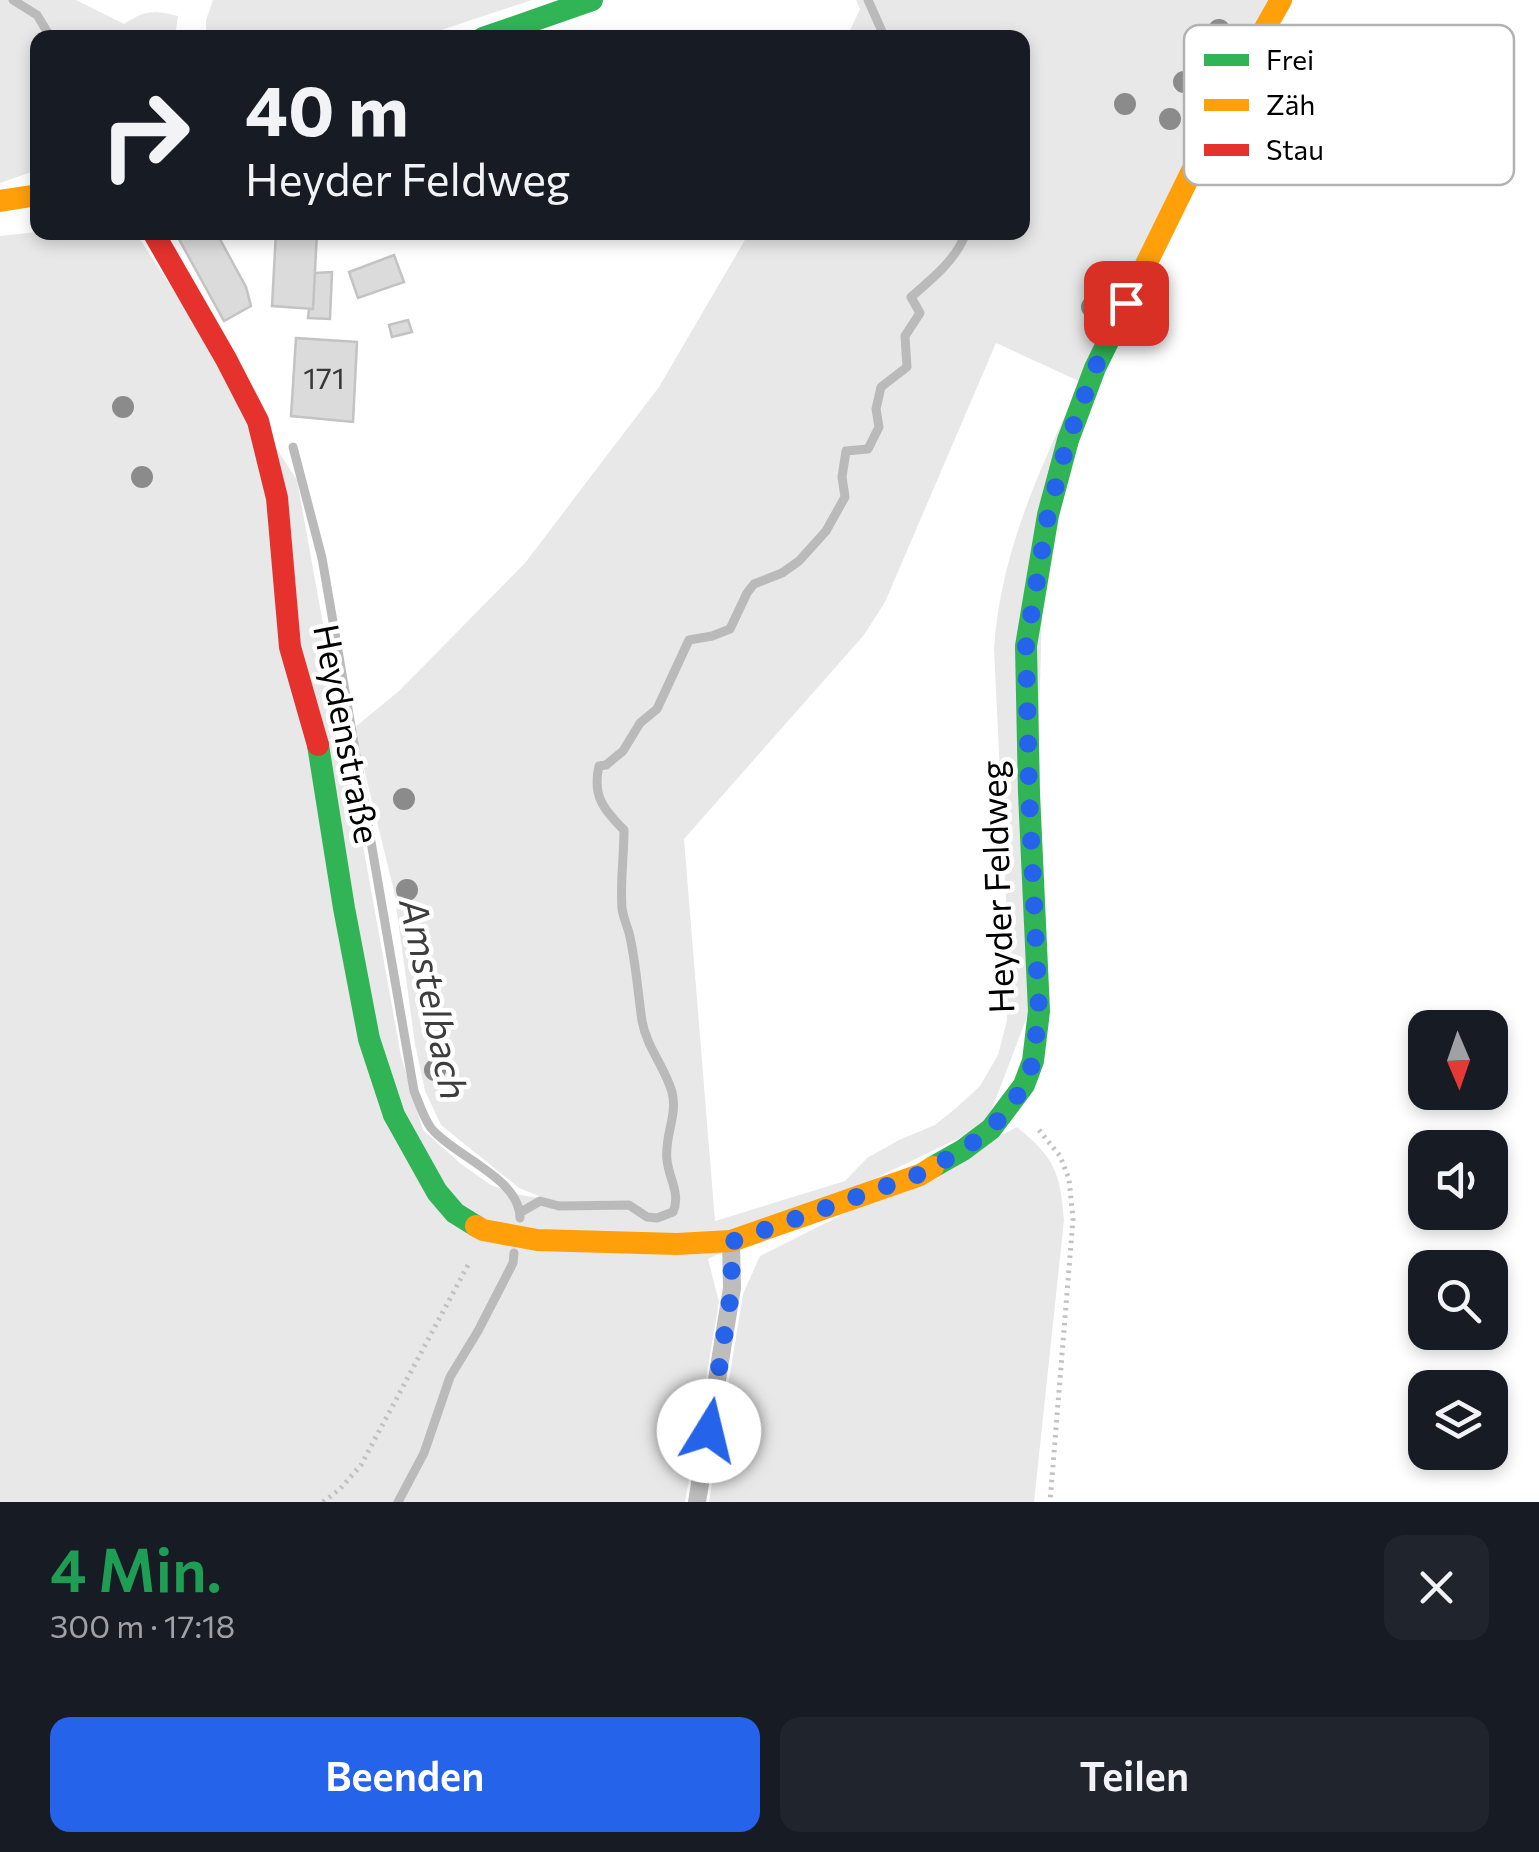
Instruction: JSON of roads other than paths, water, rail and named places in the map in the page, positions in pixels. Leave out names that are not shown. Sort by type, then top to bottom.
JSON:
[{"type":"street","points":[[506,30],[592,0]]},
{"type":"street","name":"Heyder Feldweg","points":[[1267,25],[1281,0]]},
{"type":"street","name":"Heyder Feldweg","points":[[731,1242],[920,1174],[991,1129],[1024,1085],[1033,1062],[1039,1011],[1026,646],[1048,515],[1068,440],[1095,368],[1186,185]]},
{"type":"street","points":[[0,201],[30,196]]},
{"type":"street","name":"Heydenstraße","points":[[158,240],[258,421],[277,498],[290,647],[320,753],[368,1039],[394,1115],[437,1192],[455,1213],[491,1232],[537,1240],[731,1242]]},
{"type":"lane","points":[[697,1502],[732,1288],[731,1242]]},
{"type":"waterway","name":"Amstelbach","points":[[13,0],[37,15],[46,30]]},
{"type":"waterway","points":[[868,0],[881,30]]},
{"type":"waterway","points":[[521,1212],[540,1201],[559,1206],[629,1205],[647,1217],[657,1218],[673,1212],[675,1193],[667,1151],[672,1092],[642,1021],[622,908],[624,830],[601,802],[597,786],[599,766],[623,751],[640,723],[657,709],[689,640],[730,629],[754,584],[799,561],[826,531],[845,497],[842,477],[846,451],[868,449],[879,427],[876,409],[881,387],[907,367],[905,336],[920,313],[911,297],[950,260],[963,240]]},
{"type":"waterway","name":"Amstelbach","points":[[293,447],[322,558],[414,1091],[431,1128],[498,1179],[517,1204],[520,1218]]},
{"type":"waterway","name":"Amstelbach","points":[[398,1502],[424,1453],[450,1377],[478,1331],[513,1263],[514,1253]]}]
